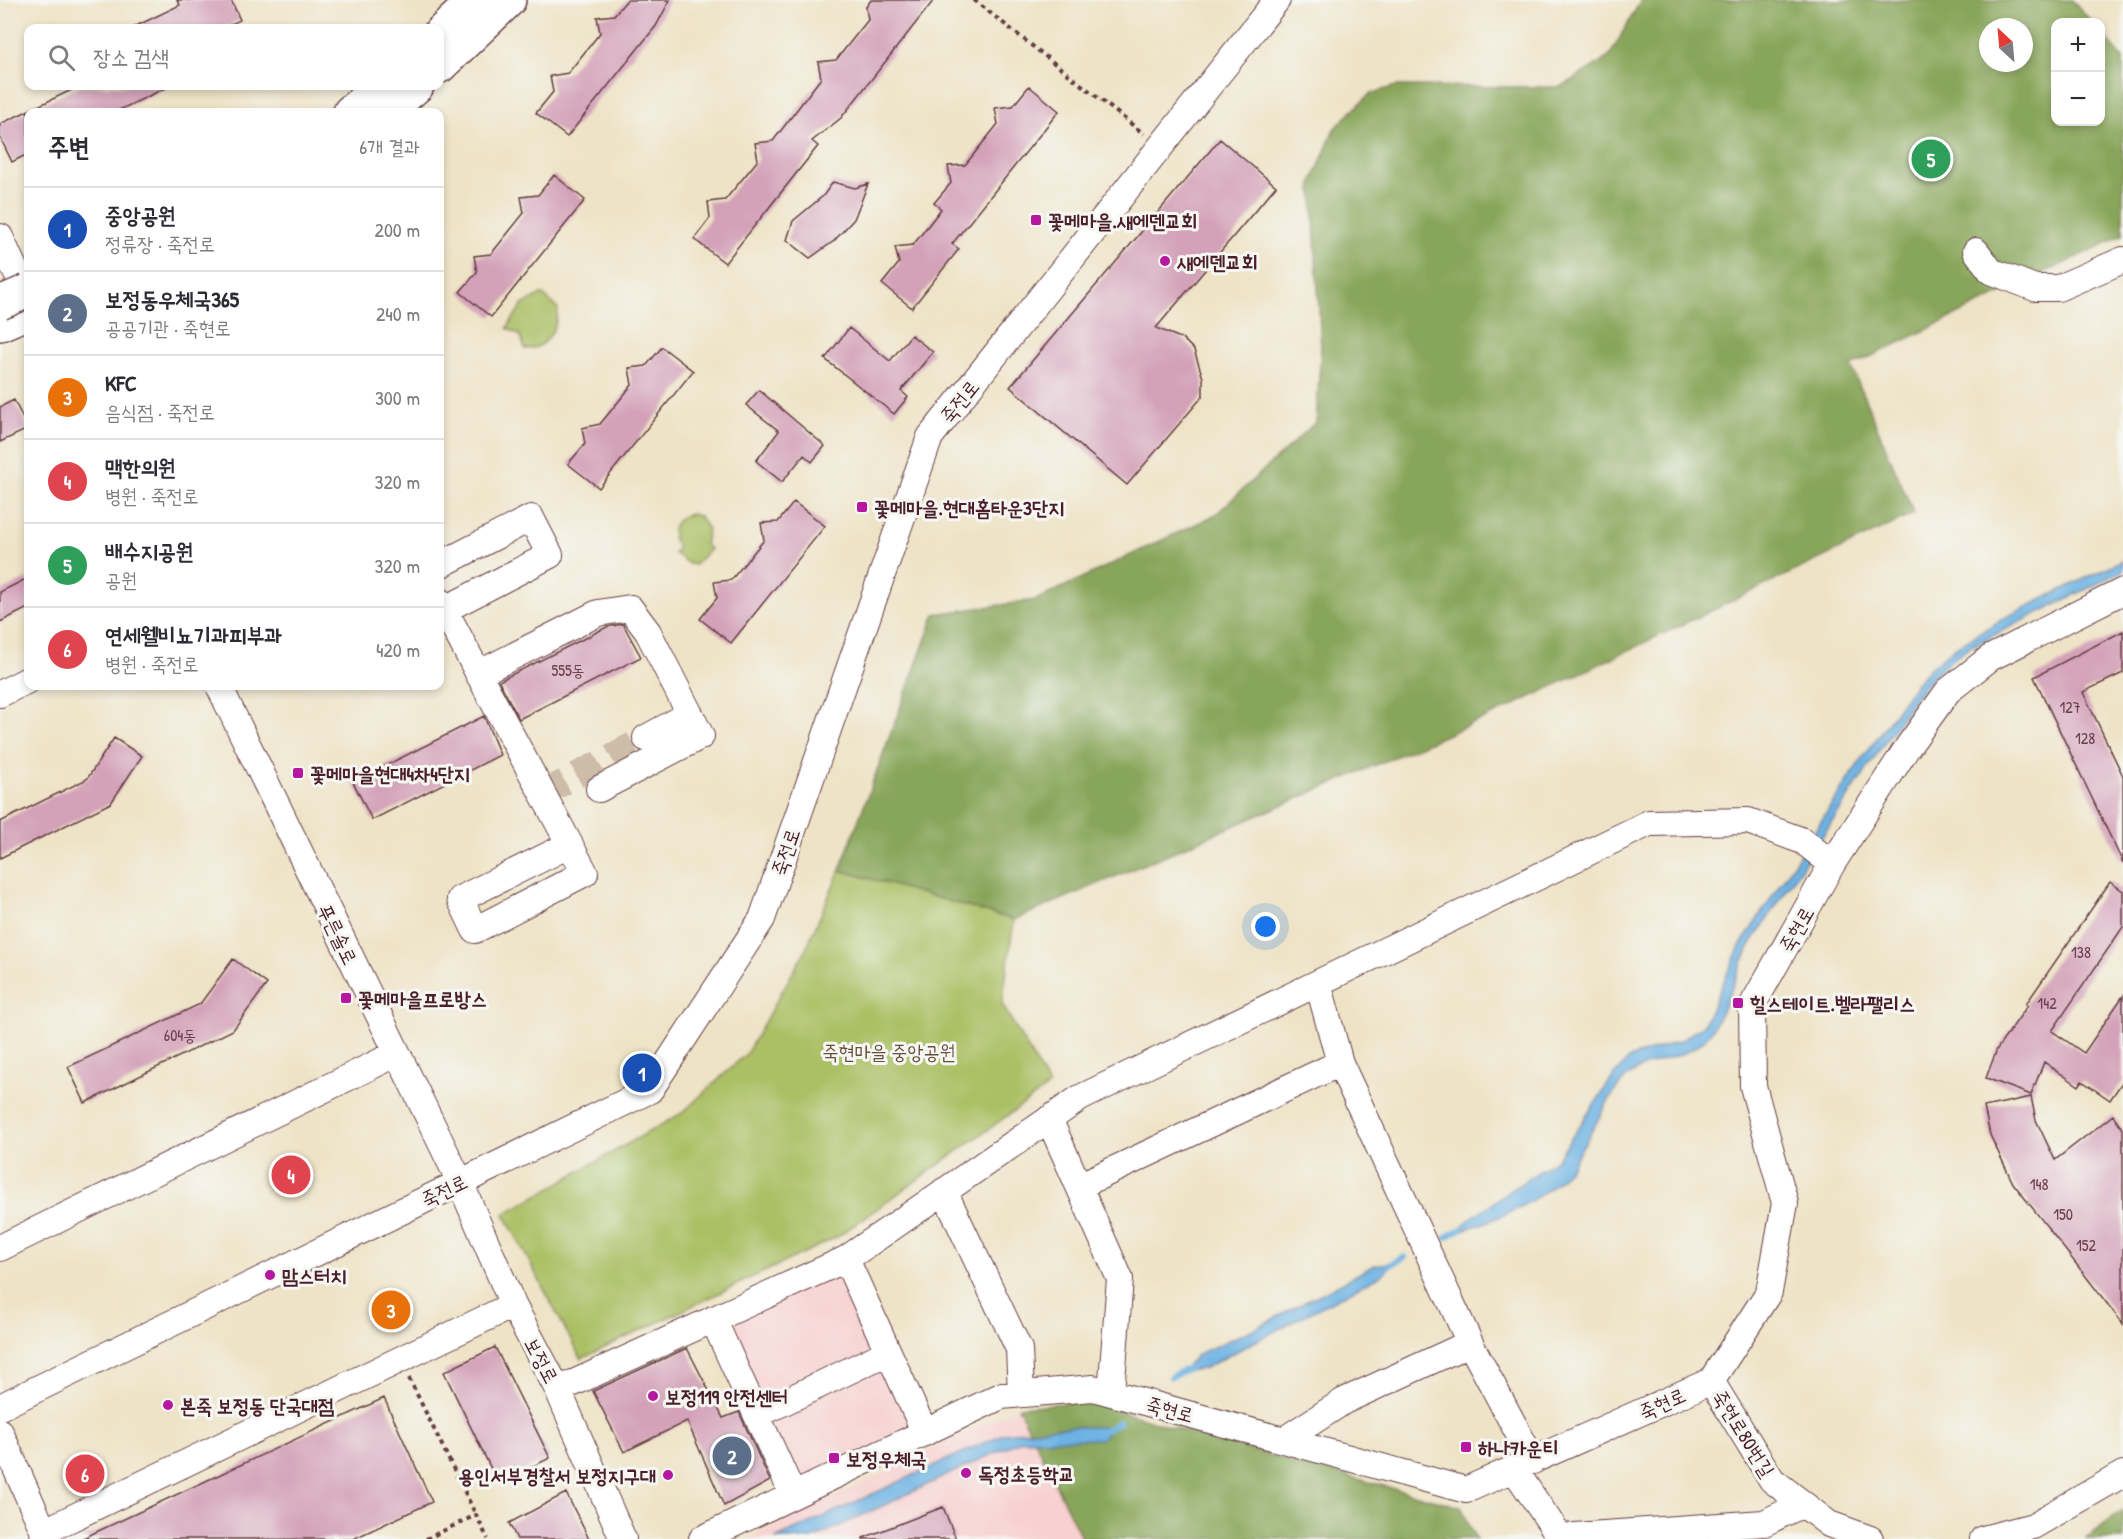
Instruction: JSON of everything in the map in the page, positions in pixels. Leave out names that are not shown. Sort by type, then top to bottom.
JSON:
[{"type":"highway","points":[[444,29],[475,0]]},
{"type":"highway","points":[[444,62],[509,0]]},
{"type":"highway","points":[[355,108],[376,90]]},
{"type":"highway","points":[[392,108],[412,90]]},
{"type":"highway","points":[[0,303],[24,293]]},
{"type":"highway","points":[[0,324],[24,314]]},
{"type":"street","name":"죽전로","points":[[0,1407],[650,1089],[762,919],[930,437],[1277,0]]},
{"type":"street","points":[[0,237],[24,289]]},
{"type":"street","points":[[1976,251],[1990,271],[2035,288],[2058,288],[2123,260]]},
{"type":"street","points":[[444,563],[531,518],[550,555],[444,604]]},
{"type":"street","name":"죽현로","points":[[702,1539],[1001,1395],[1093,1388],[1466,1490],[1711,1381],[1769,1292],[1785,1203],[1753,1086],[1752,1006],[1818,852],[1907,748],[1948,691],[1990,658],[2123,591]]},
{"type":"street","points":[[478,674],[598,613],[630,608],[648,632],[701,736],[599,789]]},
{"type":"street","points":[[444,609],[569,844]]},
{"type":"street","points":[[0,694],[24,682]]},
{"type":"street","name":"푸른솔로","points":[[221,690],[460,1182]]},
{"type":"street","points":[[646,738],[690,714]]},
{"type":"street","points":[[558,1390],[846,1258],[1080,1098],[1649,823],[1748,821],[1818,852]]},
{"type":"street","points":[[1318,983],[1340,1063],[1524,1465],[1560,1537],[1764,1523],[1803,1504]]},
{"type":"street","points":[[0,1248],[396,1054]]},
{"type":"street","points":[[1079,1186],[1340,1063]]},
{"type":"street","points":[[1049,1119],[1120,1279],[1111,1393]]},
{"type":"street","name":"보정로","points":[[460,1182],[513,1305],[558,1390],[623,1539]]},
{"type":"street","points":[[944,1191],[1019,1349],[1021,1394]]},
{"type":"street","points":[[846,1258],[925,1433]]},
{"type":"street","points":[[0,1432],[45,1535],[513,1305]]},
{"type":"street","points":[[713,1319],[794,1495]]},
{"type":"street","points":[[1284,1440],[1344,1401],[1470,1343]]},
{"type":"street","points":[[757,1415],[888,1352]]},
{"type":"street","name":"죽현로80번길","points":[[1711,1381],[1772,1480],[1829,1524],[1870,1539]]},
{"type":"street","points":[[1983,1539],[2033,1526],[2123,1474]]},
{"type":"path","points":[[974,0],[1161,147]]},
{"type":"path","points":[[401,1361],[488,1539]]},
{"type":"path","points":[[426,1539],[476,1515]]},
{"type":"shaded area","points":[[845,1262],[921,1431],[795,1491],[717,1321]]},
{"type":"shaded area","name":"독정초등학교","points":[[1018,1407],[1082,1539],[747,1539]]},
{"type":"green space","points":[[1641,0],[2072,0],[2088,18],[2051,18],[2051,126],[2105,126],[2105,37],[2123,58],[2123,235],[1851,366],[1914,514],[1497,713],[1014,920],[840,870],[935,614],[1036,600],[1215,515],[1316,422],[1321,348],[1312,183],[1334,129],[1370,94],[1396,86],[1561,87],[1609,57]]},
{"type":"green space","points":[[542,294],[558,308],[556,323],[545,341],[533,348],[525,349],[520,335],[507,328],[522,305]]},
{"type":"green space","points":[[691,514],[699,516],[708,529],[705,545],[710,549],[695,565],[689,564],[674,553],[678,548],[673,537],[674,527],[680,519]]},
{"type":"green space","name":"죽현마을 중앙공원","points":[[840,870],[1014,920],[1002,1004],[1049,1086],[837,1237],[581,1359],[504,1214],[682,1113],[746,1054],[805,951]]},
{"type":"green space","points":[[1089,1401],[1203,1437],[1461,1507],[1476,1539],[1082,1539],[1018,1407]]},
{"type":"green space","points":[[2123,1510],[2123,1539],[2085,1539]]},
{"type":"water","points":[[2123,560],[2123,571],[1966,649],[1935,673],[1915,697],[1752,942],[1722,1011],[1708,1035],[1692,1049],[1642,1068],[1624,1080],[1610,1099],[1569,1169],[1555,1184],[1515,1210],[1455,1232],[1475,1215],[1557,1159],[1615,1074],[1630,1058],[1682,1040],[1704,1024],[1740,946],[1853,772],[1916,683],[1931,667],[1957,646],[2006,617]]},
{"type":"water","points":[[1395,1262],[1382,1275],[1203,1369],[1182,1371],[1198,1354],[1258,1327],[1375,1265]]},
{"type":"water","points":[[1061,1427],[1112,1427],[1101,1439],[1022,1440],[812,1539],[775,1539],[1005,1433]]},
{"type":"building","points":[[177,0],[231,0],[240,20],[232,24],[140,24],[180,5]]},
{"type":"building","points":[[627,0],[670,0],[656,26],[567,137],[536,113],[553,92],[550,76],[568,73],[600,33],[597,17],[614,15]]},
{"type":"building","points":[[871,0],[934,0],[841,118],[812,141],[818,146],[725,263],[694,239],[710,218],[708,202],[725,200],[758,160],[755,143],[773,141],[821,78],[818,62],[836,60],[868,20],[866,7]]},
{"type":"building","points":[[1029,86],[1059,111],[952,244],[959,249],[912,308],[882,284],[899,263],[895,247],[913,245],[941,209],[934,203],[951,183],[948,166],[965,165],[998,124],[995,108],[1013,106]]},
{"type":"building","points":[[72,90],[162,90],[123,108],[34,108]]},
{"type":"building","points":[[24,113],[24,156],[12,162],[0,137],[0,124]]},
{"type":"building","name":"새에덴교회","points":[[1220,139],[1276,186],[1156,328],[1183,339],[1194,350],[1203,378],[1203,396],[1127,485],[1010,387]]},
{"type":"building","points":[[554,175],[585,200],[491,317],[460,292],[477,272],[474,256],[491,254],[524,213],[521,197],[538,195]]},
{"type":"building","points":[[833,182],[855,188],[868,184],[854,219],[834,241],[810,258],[787,240],[793,221],[823,196]]},
{"type":"building","points":[[849,328],[890,361],[911,335],[933,352],[901,391],[908,397],[894,414],[825,359]]},
{"type":"building","points":[[662,347],[693,371],[599,488],[568,464],[585,444],[582,428],[600,424],[632,385],[629,368],[646,366]]},
{"type":"building","points":[[759,390],[825,446],[812,462],[804,455],[782,482],[756,461],[779,431],[746,405]]},
{"type":"building","points":[[14,400],[24,421],[24,431],[0,442],[0,407]]},
{"type":"building","points":[[794,502],[825,526],[731,643],[700,619],[717,598],[714,582],[731,580],[764,540],[761,523],[778,522]]},
{"type":"building","points":[[24,580],[24,610],[0,622],[0,592]]},
{"type":"building","points":[[623,624],[641,657],[519,719],[499,681],[607,627]]},
{"type":"building","points":[[2123,631],[2123,673],[2083,692],[2123,776],[2123,863],[2034,677]]},
{"type":"building","points":[[484,716],[500,755],[372,820],[353,782]]},
{"type":"building","points":[[114,738],[142,756],[111,803],[0,858],[0,822],[87,779]]},
{"type":"building","points":[[2110,882],[2123,891],[2123,927],[2052,1031],[2084,1053],[2123,996],[2123,1081],[2110,1100],[2082,1081],[2079,1086],[2044,1062],[2031,1095],[1986,1078],[1997,1049]]},
{"type":"building","points":[[233,959],[267,984],[233,1030],[85,1103],[68,1067],[200,1004]]},
{"type":"building","points":[[2031,1097],[2036,1120],[2055,1160],[2113,1115],[2123,1129],[2123,1324],[2013,1183],[1990,1135],[1984,1107]]},
{"type":"building","points":[[495,1347],[550,1458],[498,1483],[444,1372]]},
{"type":"building","name":"보정119 안전센터","points":[[687,1348],[723,1418],[739,1412],[770,1481],[724,1506],[687,1421],[624,1452],[593,1391]]},
{"type":"building","points":[[384,1398],[432,1502],[353,1539],[81,1539]]},
{"type":"building","points":[[566,1493],[589,1539],[517,1539],[509,1523]]},
{"type":"building","points":[[943,1507],[956,1539],[863,1539],[863,1538]]},
{"type":"waterway","points":[[1446,1237],[1461,1229]]},
{"type":"waterway","points":[[1389,1265],[1405,1257]]},
{"type":"waterway","points":[[1171,1377],[1188,1368]]},
{"type":"waterway","points":[[1104,1431],[1119,1422]]},
{"type":"tunnel","points":[[542,794],[646,738]]},
{"type":"place","name":"배수지공원","points":[[1931,159]]},
{"type":"place","name":"꽃메마을.새에덴교회","points":[[1036,220]]},
{"type":"place","name":"새에덴교회","points":[[1165,261]]},
{"type":"place","name":"꽃메마을.현대홈타운3단지","points":[[862,507]]},
{"type":"place","name":"꽃메마을현대4차4단지","points":[[298,773]]},
{"type":"place","name":"꽃메마을프로방스","points":[[346,998]]},
{"type":"place","name":"힐스테이트.벨라팰리스","points":[[1738,1003]]},
{"type":"place","name":"중앙공원","points":[[642,1073]]},
{"type":"place","name":"맥한의원","points":[[291,1175]]},
{"type":"place","name":"맘스터치","points":[[270,1275]]},
{"type":"place","name":"KFC","points":[[391,1310]]},
{"type":"place","name":"보정119 안전센터","points":[[653,1396]]},
{"type":"place","name":"본죽 보정동 단국대점","points":[[168,1405]]},
{"type":"place","name":"하나카운티","points":[[1466,1447]]},
{"type":"place","name":"보정동우체국365","points":[[732,1456]]},
{"type":"place","name":"보정우체국","points":[[834,1458]]},
{"type":"place","name":"독정초등학교","points":[[966,1473]]},
{"type":"place","name":"연세웰비뇨기과피부과","points":[[85,1474]]},
{"type":"place","name":"용인서부경찰서 보정지구대","points":[[668,1475]]}]
